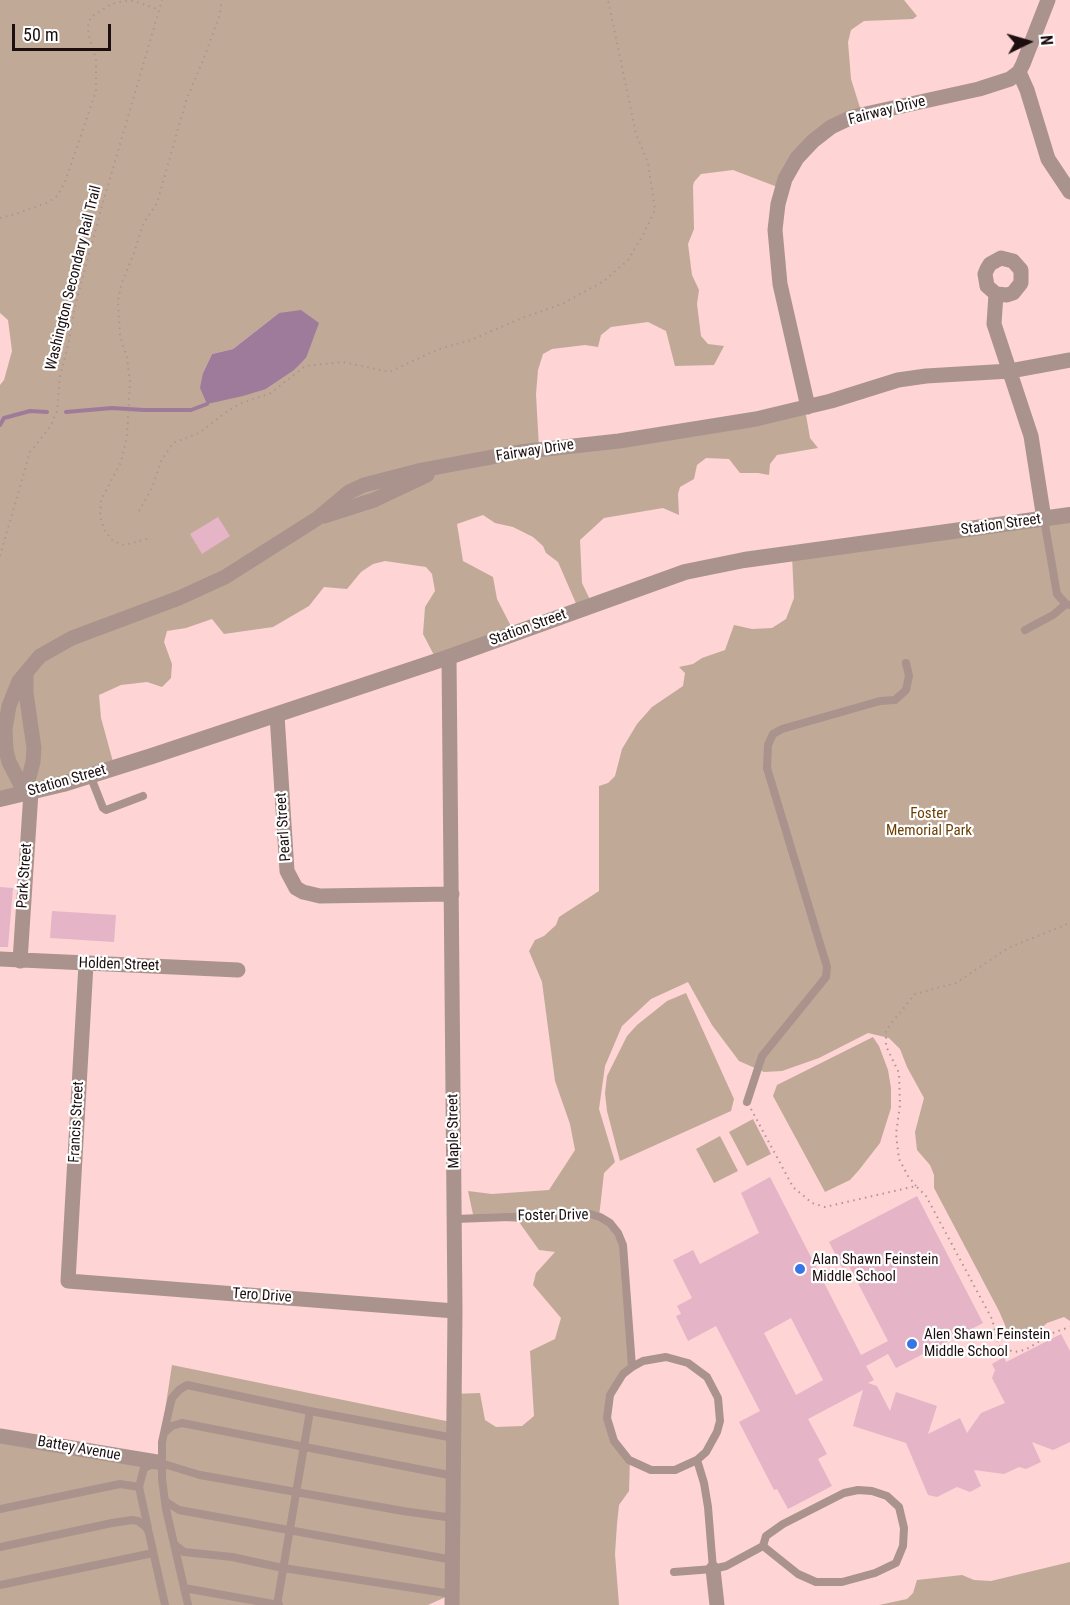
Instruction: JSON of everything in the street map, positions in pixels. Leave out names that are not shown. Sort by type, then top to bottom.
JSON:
[{"type":"street","points":[[1048,0],[1019,72],[1027,90],[1048,159],[1070,192]]},
{"type":"street","name":"Fairway Drive","points":[[808,406],[782,293],[775,230],[778,204],[785,179],[797,158],[831,127],[852,117],[980,89],[1010,79],[1019,72]]},
{"type":"street","points":[[996,294],[994,324],[1031,436],[1044,519]]},
{"type":"street","name":"Fairway Drive","points":[[28,792],[9,762],[5,729],[13,696],[26,671],[40,656],[59,644],[179,598],[225,577],[318,518],[385,496],[439,468],[519,452],[619,441],[716,426],[808,406],[898,380],[1010,371],[1070,360]]},
{"type":"street","name":"Station Street","points":[[0,799],[90,775],[277,715],[696,570],[744,560],[1070,515]]},
{"type":"street","name":"Maple Street","points":[[449,657],[455,1219],[452,1599]]},
{"type":"street","points":[[26,671],[26,693],[34,748],[28,792]]},
{"type":"street","name":"Pearl Street","points":[[277,715],[288,871],[296,888],[320,896],[452,894]]},
{"type":"street","name":"Park Street","points":[[20,961],[28,792]]},
{"type":"street","name":"Holden Street","points":[[0,959],[238,970]]},
{"type":"street","name":"Francis Street","points":[[68,1281],[86,964]]},
{"type":"street","name":"Tero Drive","points":[[68,1281],[455,1311]]},
{"type":"street","name":"Battey Avenue","points":[[0,1436],[161,1466]]},
{"type":"street","points":[[713,1569],[717,1605]]},
{"type":"lane","points":[[1025,630],[1068,604],[1058,594],[1044,519]]},
{"type":"lane","points":[[747,1102],[762,1056],[826,977],[827,967],[767,768],[768,745],[773,734],[782,729],[880,701],[895,700],[906,690],[909,675],[906,663]]},
{"type":"lane","points":[[90,775],[103,808],[106,810],[143,796]]},
{"type":"lane","name":"Foster Drive","points":[[455,1219],[590,1214],[600,1216],[610,1223],[618,1233],[623,1245],[632,1367]]},
{"type":"lane","points":[[666,1357],[688,1363],[707,1377],[718,1398],[720,1421],[712,1443],[697,1460],[675,1470],[651,1470],[629,1460],[614,1441],[607,1418],[610,1395],[623,1374],[632,1367],[643,1361],[666,1357]]},
{"type":"lane","points":[[188,1605],[165,1501],[161,1466],[162,1442],[172,1398],[179,1390],[187,1385],[454,1438]]},
{"type":"lane","points":[[184,1588],[278,1605],[310,1411]]},
{"type":"lane","points":[[165,1432],[172,1426],[182,1423],[454,1476]]},
{"type":"lane","points":[[697,1460],[708,1507],[713,1569]]},
{"type":"lane","points":[[165,1605],[140,1487],[144,1468],[161,1466],[453,1518]]},
{"type":"lane","points":[[0,1509],[120,1484],[140,1487]]},
{"type":"lane","points":[[674,1572],[726,1566],[763,1546],[766,1536],[783,1524],[844,1493],[858,1490],[872,1491],[887,1496],[899,1507],[904,1528],[903,1546],[896,1563],[875,1573],[842,1582],[816,1582],[798,1574],[763,1546]]},
{"type":"lane","points":[[165,1501],[179,1510],[453,1560]]},
{"type":"lane","points":[[0,1547],[132,1520],[146,1527],[149,1533]]},
{"type":"lane","points":[[173,1541],[184,1552],[232,1557],[452,1599]]},
{"type":"lane","points":[[0,1585],[153,1553]]},
{"type":"path","name":"Washington Secondary Rail Trail","points":[[0,556],[30,452],[50,426],[57,411],[60,376],[75,306],[162,0]]},
{"type":"path","points":[[147,538],[124,545],[113,541],[105,531],[100,516],[101,500],[121,462],[127,436],[130,382],[127,358],[120,336],[118,301],[121,285],[143,224],[157,203],[186,101],[220,14],[222,0]]},
{"type":"path","points":[[140,511],[152,489],[161,461],[173,443],[199,434],[239,404],[271,393],[305,366],[343,362],[389,372],[439,349],[471,340],[562,304],[604,280],[628,260],[654,210],[648,163],[636,134],[608,0]]},
{"type":"path","points":[[0,218],[49,202],[58,195],[65,182],[96,91],[96,59],[88,26],[91,17],[111,4],[124,1],[134,1],[160,10]]},
{"type":"path","points":[[1070,923],[1008,948],[956,983],[915,994],[886,1030],[886,1046],[899,1073],[900,1105],[896,1134],[899,1159],[908,1176],[926,1196],[992,1319],[999,1346],[1014,1352],[1025,1350],[1055,1332],[1070,1327]]},
{"type":"path","points":[[747,1102],[793,1187],[812,1203],[825,1207],[916,1186]]},
{"type":"green space","points":[[0,0],[904,0],[917,16],[913,19],[864,21],[851,30],[848,42],[851,79],[862,114],[831,128],[780,188],[733,170],[701,174],[694,182],[694,229],[688,244],[692,275],[699,290],[697,304],[701,336],[708,344],[724,346],[714,365],[675,366],[666,331],[648,322],[611,327],[601,335],[598,347],[585,345],[552,349],[543,354],[538,370],[536,394],[539,448],[805,409],[810,438],[818,448],[777,455],[770,464],[769,475],[740,473],[729,459],[706,458],[697,465],[694,479],[680,487],[679,515],[663,508],[604,518],[580,540],[582,583],[593,606],[578,608],[558,562],[546,553],[543,546],[533,537],[513,527],[495,523],[483,515],[457,524],[463,561],[493,577],[497,599],[514,632],[436,659],[423,634],[425,607],[435,591],[432,574],[426,567],[385,561],[373,564],[361,572],[347,589],[324,587],[309,606],[273,627],[224,634],[212,619],[186,628],[167,631],[164,642],[172,664],[171,678],[162,687],[147,682],[121,685],[99,695],[101,718],[115,769],[0,798],[0,385],[4,380],[12,351],[8,320],[0,313]],"holes":[[[279,313],[306,358],[266,389],[203,373],[212,354],[233,349]]]},
{"type":"green space","name":"Foster Memorial Park","points":[[1070,514],[1070,1321],[1064,1317],[1047,1323],[1029,1339],[1015,1341],[1007,1337],[999,1311],[934,1188],[934,1175],[930,1165],[917,1150],[915,1132],[924,1098],[900,1049],[889,1038],[868,1033],[819,1058],[782,1071],[764,1072],[739,1061],[712,1025],[688,982],[651,999],[622,1026],[605,1066],[599,1109],[615,1162],[604,1173],[599,1217],[608,1224],[621,1246],[632,1367],[610,1395],[610,1434],[630,1459],[629,1491],[619,1505],[617,1524],[615,1554],[619,1605],[450,1605],[450,1595],[428,1605],[0,1605],[0,1433],[157,1462],[172,1365],[451,1422],[452,1394],[480,1393],[485,1420],[496,1427],[522,1426],[534,1416],[530,1351],[555,1339],[561,1318],[533,1285],[536,1273],[555,1252],[539,1250],[519,1222],[474,1219],[468,1191],[492,1194],[549,1190],[575,1150],[570,1124],[555,1081],[542,982],[529,951],[535,940],[544,936],[556,925],[559,917],[599,891],[599,786],[608,783],[615,776],[622,749],[637,724],[652,707],[683,686],[685,673],[679,667],[693,664],[702,658],[725,650],[734,625],[752,629],[772,628],[786,619],[794,598],[792,555]]},
{"type":"green space","points":[[686,993],[734,1099],[731,1111],[620,1161],[607,1111],[605,1093],[607,1076],[627,1036],[637,1025],[667,1001]]},
{"type":"green space","points":[[873,1037],[888,1070],[891,1108],[880,1143],[859,1170],[850,1180],[825,1192],[773,1096],[777,1085]]},
{"type":"green space","points":[[753,1119],[771,1154],[747,1166],[729,1132]]},
{"type":"green space","points":[[720,1136],[738,1171],[714,1183],[696,1149]]},
{"type":"green space","points":[[1070,1562],[1070,1605],[879,1605],[907,1599],[913,1593],[917,1580],[962,1575],[974,1580],[991,1581]]},
{"type":"shaded area","points":[[301,310],[319,323],[306,358],[294,370],[266,389],[207,404],[200,388],[203,373],[212,354],[233,349],[279,313]]},
{"type":"building","points":[[218,517],[230,536],[202,554],[190,534]]},
{"type":"building","points":[[0,887],[13,888],[8,947],[0,947]]},
{"type":"building","points":[[52,911],[116,915],[114,942],[50,938]]},
{"type":"building","name":"Alen Shawn Feinstein Middle School","points":[[770,1177],[861,1355],[888,1341],[849,1266],[843,1269],[829,1242],[917,1196],[983,1323],[896,1368],[888,1354],[866,1366],[874,1380],[868,1383],[877,1386],[890,1411],[896,1392],[937,1406],[928,1434],[960,1418],[967,1433],[981,1413],[1005,1403],[992,1378],[995,1370],[992,1364],[1004,1357],[1006,1362],[1061,1334],[1070,1351],[1070,1442],[1053,1450],[1032,1442],[1041,1462],[1026,1469],[1019,1467],[1004,1474],[974,1470],[981,1486],[970,1492],[957,1487],[937,1497],[928,1495],[906,1443],[853,1426],[863,1390],[808,1419],[827,1454],[818,1459],[832,1486],[788,1509],[777,1489],[774,1490],[739,1422],[760,1411],[716,1326],[688,1341],[676,1316],[681,1314],[677,1306],[692,1298],[673,1260],[693,1250],[700,1264],[759,1233],[741,1193]],"holes":[[[791,1318],[823,1380],[796,1395],[764,1333]]]},
{"type":"waterway","points":[[66,412],[112,408],[191,410],[207,404]]},
{"type":"waterway","points":[[0,425],[4,418],[30,411],[47,412]]},
{"type":"place","name":"Alan Shawn Feinstein Middle School","points":[[800,1269]]},
{"type":"place","name":"Alen Shawn Feinstein Middle School","points":[[912,1344]]}]
